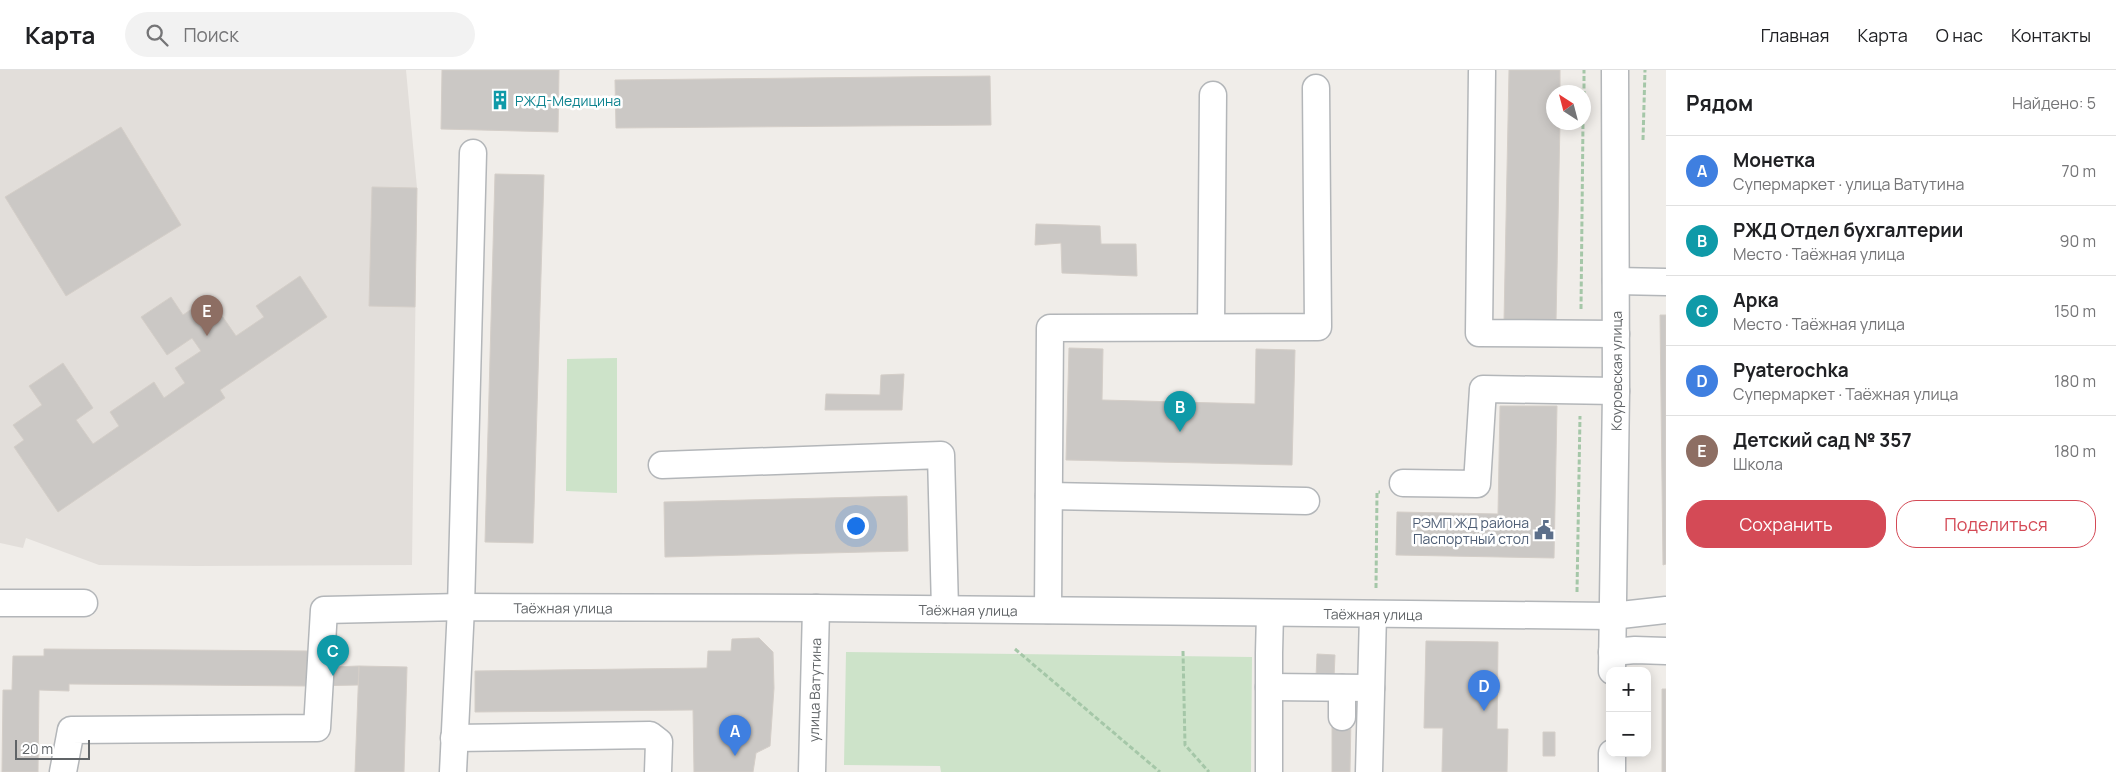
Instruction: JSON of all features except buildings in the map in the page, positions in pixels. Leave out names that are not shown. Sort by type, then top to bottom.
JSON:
[{"type":"street","name":"Коуровская улица","points":[[1612,661],[1616,390],[1615,70]]},
{"type":"street","points":[[1482,72],[1479,332],[1616,334]]},
{"type":"street","points":[[1048,610],[1050,328],[1318,327],[1316,88]]},
{"type":"street","points":[[1211,327],[1213,95]]},
{"type":"street","points":[[453,772],[461,607],[472,153]]},
{"type":"street","points":[[1616,281],[1666,282]]},
{"type":"street","points":[[1403,483],[1477,484],[1483,389],[1616,390]]},
{"type":"street","points":[[662,464],[941,456],[945,609]]},
{"type":"street","points":[[1049,496],[1306,500]]},
{"type":"street","points":[[0,603],[84,603]]},
{"type":"street","name":"Таёжная улица","points":[[63,772],[71,730],[317,728],[324,610],[461,607],[816,608],[1612,616],[1666,610]]},
{"type":"street","name":"улица Ватутина","points":[[812,772],[816,608]]},
{"type":"street","points":[[1269,772],[1270,613]]},
{"type":"street","points":[[1369,772],[1373,614]]},
{"type":"street","points":[[1612,661],[1666,651]]},
{"type":"street","points":[[1269,687],[1371,688]]},
{"type":"street","points":[[1342,688],[1342,717]]},
{"type":"street","points":[[454,738],[650,735],[659,742],[658,772]]},
{"type":"street","points":[[1612,757],[1612,772]]},
{"type":"path","points":[[1584,70],[1584,85]]},
{"type":"path","points":[[1015,649],[1160,772]]},
{"type":"path","points":[[1182,651],[1185,745],[1209,772]]},
{"type":"shaded area","points":[[0,70],[406,70],[417,188],[412,565],[99,565],[26,538],[23,548],[0,543]]},
{"type":"green space","points":[[617,358],[617,493],[566,491],[567,359]]},
{"type":"green space","points":[[846,652],[1252,657],[1251,772],[941,772],[940,766],[844,765]]},
{"type":"place","name":"РЖД-Медицина","points":[[500,100]]},
{"type":"place","name":"Детский сад № 357","points":[[207,336]]},
{"type":"place","name":"РЖД Отдел бухгалтерии","points":[[1180,432]]},
{"type":"place","name":"РЭМП ЖД района Паспортный стол","points":[[1544,530]]},
{"type":"place","name":"Арка","points":[[333,676]]},
{"type":"place","name":"Pyaterochka","points":[[1484,711]]},
{"type":"place","name":"Монетка","points":[[735,756]]}]
